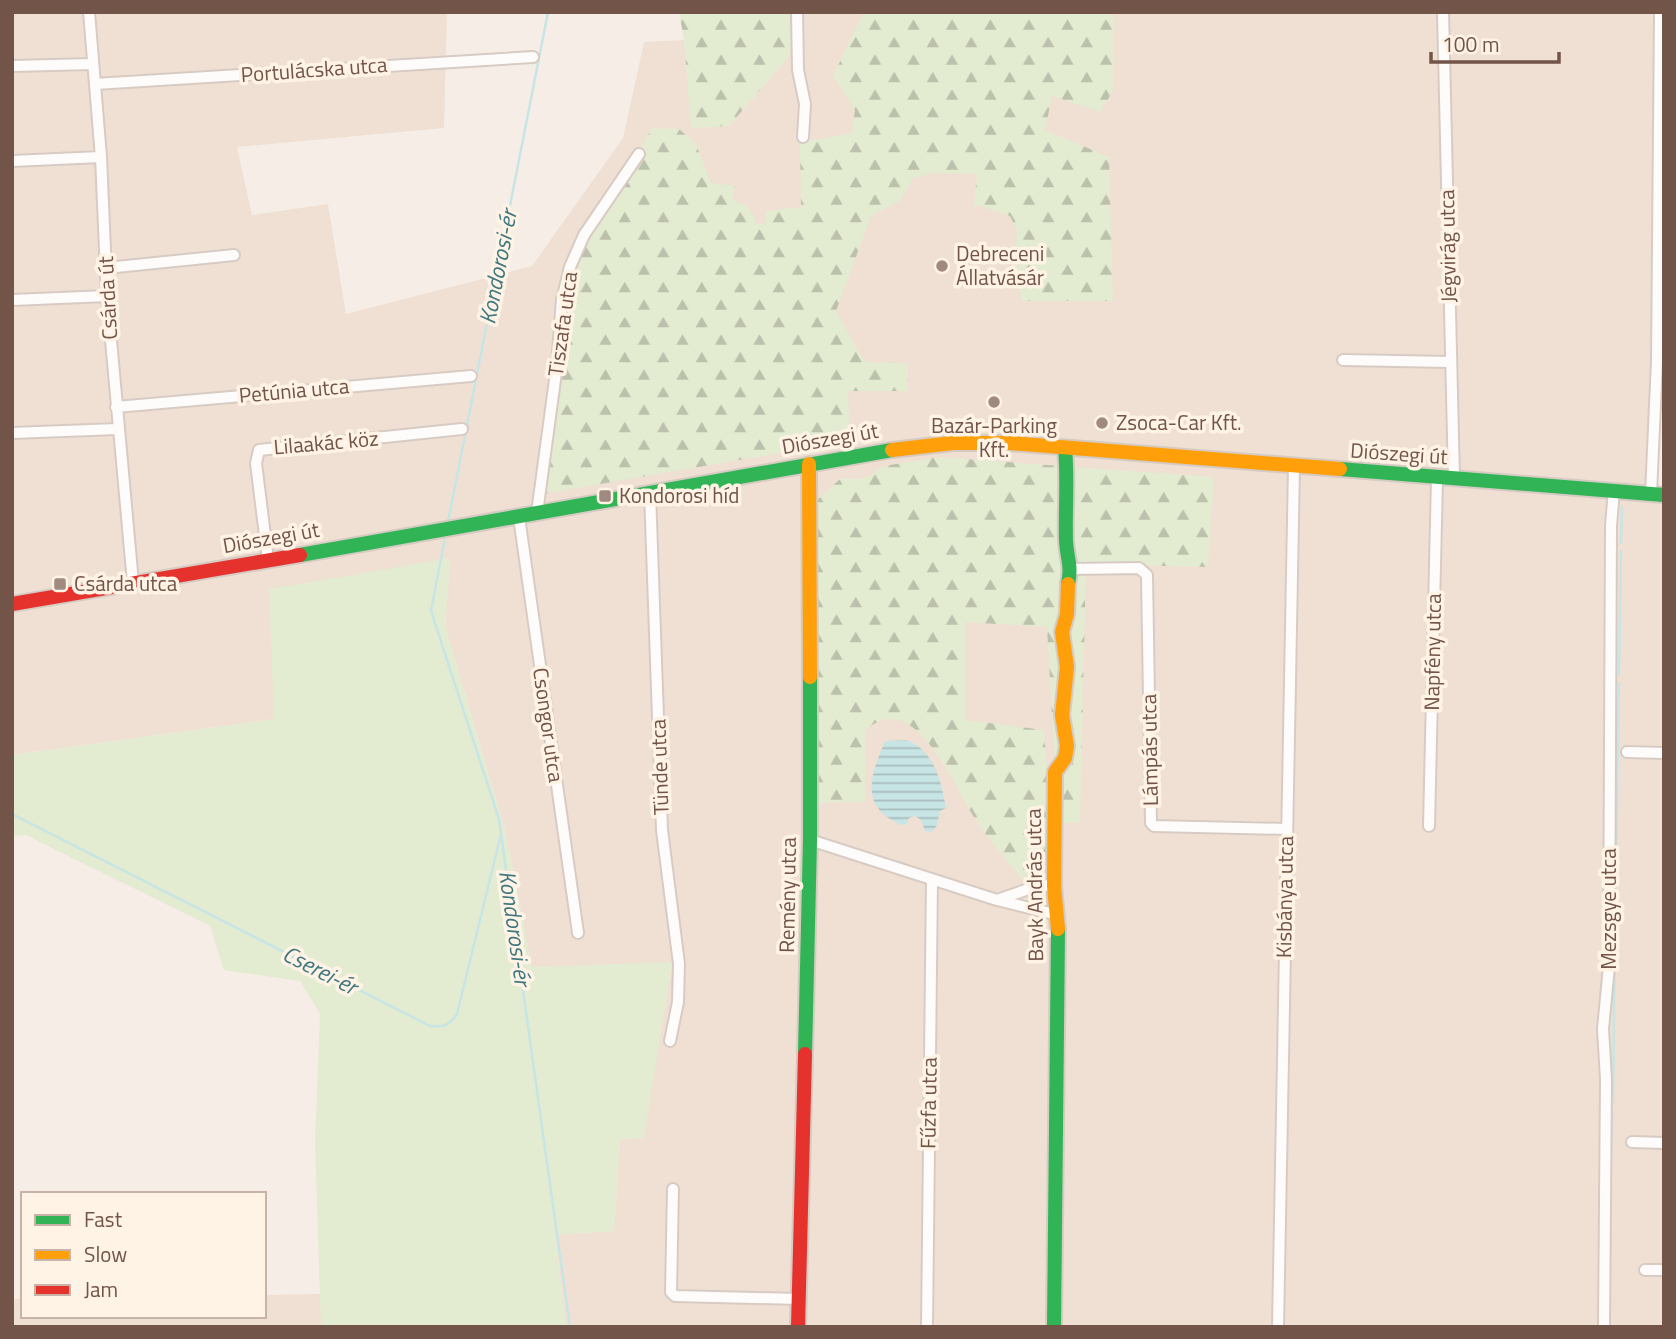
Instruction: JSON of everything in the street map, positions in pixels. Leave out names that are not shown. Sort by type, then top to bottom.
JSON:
[{"type":"street","name":"Csárda út","points":[[89,12],[101,157],[107,296],[117,429],[133,583]]},
{"type":"street","points":[[797,12],[798,70],[805,104],[803,137]]},
{"type":"street","name":"Jégvirág utca","points":[[1443,12],[1454,479]]},
{"type":"street","points":[[1658,494],[1660,12]]},
{"type":"street","name":"Portulácska utca","points":[[95,84],[533,57]]},
{"type":"street","points":[[12,66],[93,64]]},
{"type":"street","name":"Tiszafa utca","points":[[537,513],[562,300],[570,267],[584,235],[639,153]]},
{"type":"street","points":[[12,161],[101,157]]},
{"type":"street","points":[[106,268],[233,255]]},
{"type":"street","points":[[12,300],[107,296]]},
{"type":"street","points":[[1343,360],[1451,362]]},
{"type":"street","name":"Petúnia utca","points":[[116,407],[471,376]]},
{"type":"street","points":[[12,433],[117,429]]},
{"type":"street","name":"Lilaakác köz","points":[[268,559],[256,463],[259,450],[462,429]]},
{"type":"street","name":"Diószegi út","points":[[12,604],[890,450],[953,443],[1009,443],[1658,494]]},
{"type":"street","name":"Bayk András utca","points":[[1054,1327],[1058,915],[1054,886],[1055,772],[1065,758],[1067,746],[1062,715],[1068,667],[1062,632],[1067,614],[1066,591],[1071,569],[1066,544],[1065,448]]},
{"type":"street","name":"Remény utca","points":[[798,1327],[810,840],[809,464]]},
{"type":"street","name":"Kisbánya utca","points":[[1278,1327],[1294,466]]},
{"type":"street","name":"Napfény utca","points":[[1429,826],[1437,478]]},
{"type":"street","name":"Mezsgye utca","points":[[1604,1327],[1606,1070],[1602,1029],[1609,966],[1611,540],[1614,490]]},
{"type":"street","name":"Tünde utca","points":[[650,492],[662,830],[679,964],[678,1002],[670,1041]]},
{"type":"street","name":"Csongor utca","points":[[519,517],[578,933]]},
{"type":"street","name":"Lámpás utca","points":[[1071,569],[1139,568],[1145,571],[1148,581],[1151,822],[1154,827],[1287,829]]},
{"type":"street","points":[[1627,752],[1664,753]]},
{"type":"street","points":[[810,840],[997,900],[1058,915]]},
{"type":"street","name":"Fűzfa utca","points":[[927,1327],[932,879]]},
{"type":"street","points":[[997,900],[1040,885],[1054,886]]},
{"type":"street","points":[[1632,1142],[1664,1143]]},
{"type":"street","points":[[673,1189],[671,1292],[676,1296],[799,1299]]},
{"type":"street","points":[[1645,1270],[1664,1270]]},
{"type":"shaded area","points":[[12,12],[447,12],[444,128],[237,147],[252,215],[328,204],[346,314],[532,266],[623,138],[644,42],[684,40],[692,128],[729,126],[796,48],[795,12],[1658,12],[1664,94],[1664,236],[1661,236],[1647,497],[1664,499],[1664,1327],[566,1327],[555,1234],[614,1231],[620,1139],[643,1138],[672,963],[532,968],[505,830],[445,626],[450,559],[274,719],[12,755]]},
{"type":"shaded area","points":[[321,1294],[321,1327],[12,1327],[12,1299],[21,1299],[21,1318],[266,1318],[266,1295]]},
{"type":"green space","points":[[679,12],[795,12],[796,48],[729,126],[691,128]]},
{"type":"green space","points":[[864,12],[1114,12],[1113,90],[1101,112],[1052,96],[1045,130],[1109,157],[1113,301],[1022,301],[1015,260],[1017,230],[1010,216],[974,204],[977,174],[931,173],[912,179],[901,200],[871,216],[836,311],[866,362],[908,363],[908,391],[848,391],[850,441],[542,494],[558,355],[576,264],[652,128],[679,129],[696,144],[711,183],[735,186],[732,200],[748,206],[757,224],[766,223],[766,211],[801,207],[800,142],[851,134],[855,110],[833,76]]},
{"type":"green space","points":[[938,457],[1214,477],[1208,567],[1086,564],[1080,823],[1058,823],[1047,627],[965,622],[965,720],[1044,730],[1055,884],[1022,879],[977,823],[929,744],[915,729],[899,720],[883,720],[865,731],[865,802],[812,803],[812,505],[840,479],[858,479],[870,476],[884,466]]},
{"type":"green space","points":[[450,558],[445,626],[505,830],[532,967],[672,962],[644,1138],[620,1139],[614,1231],[555,1235],[566,1327],[321,1327],[315,1142],[320,1014],[300,981],[224,970],[210,926],[26,835],[12,836],[12,755],[274,719],[269,589]]},
{"type":"water","points":[[906,740],[916,744],[930,758],[942,787],[946,808],[940,811],[937,825],[932,832],[925,831],[921,820],[915,816],[909,818],[907,824],[900,825],[887,817],[874,800],[872,780],[885,741]]},
{"type":"waterway","name":"Kondorosi-ér","points":[[448,522],[548,12]]},
{"type":"waterway","points":[[1621,543],[1622,507]]},
{"type":"waterway","name":"Kondorosi-ér","points":[[445,538],[431,611],[499,819],[570,1327]]},
{"type":"waterway","points":[[1619,675],[1621,551]]},
{"type":"waterway","points":[[1615,930],[1619,683]]},
{"type":"waterway","name":"Cserei-ér","points":[[12,814],[430,1026],[443,1026],[457,1014],[501,834]]},
{"type":"waterway","points":[[1613,1103],[1615,936]]},
{"type":"waterway","points":[[1610,1190],[1612,1109]]},
{"type":"waterway","points":[[1609,1306],[1609,1327]]},
{"type":"traffic: fast","points":[[1065,448],[1066,541],[1070,572],[1068,584]]},
{"type":"traffic: fast","points":[[300,555],[892,450]]},
{"type":"traffic: fast","points":[[1340,469],[1664,495]]},
{"type":"traffic: fast","points":[[805,1054],[810,840],[810,677]]},
{"type":"traffic: fast","points":[[1054,1327],[1058,929]]},
{"type":"traffic: slow","points":[[892,450],[953,443],[1009,443],[1340,469]]},
{"type":"traffic: slow","points":[[809,464],[810,677]]},
{"type":"traffic: slow","points":[[1058,929],[1054,886],[1055,772],[1065,758],[1067,746],[1062,715],[1067,667],[1062,632],[1067,614],[1068,584]]},
{"type":"traffic: jam","points":[[12,604],[300,555]]},
{"type":"traffic: jam","points":[[798,1327],[805,1054]]},
{"type":"place","name":"Debreceni Állatvásár","points":[[942,266]]},
{"type":"place","name":"Bazár-Parking Kft.","points":[[994,402]]},
{"type":"place","name":"Zsoca-Car Kft.","points":[[1102,423]]},
{"type":"place","name":"Kondorosi híd","points":[[605,496]]},
{"type":"place","name":"Csárda utca","points":[[60,584]]}]
